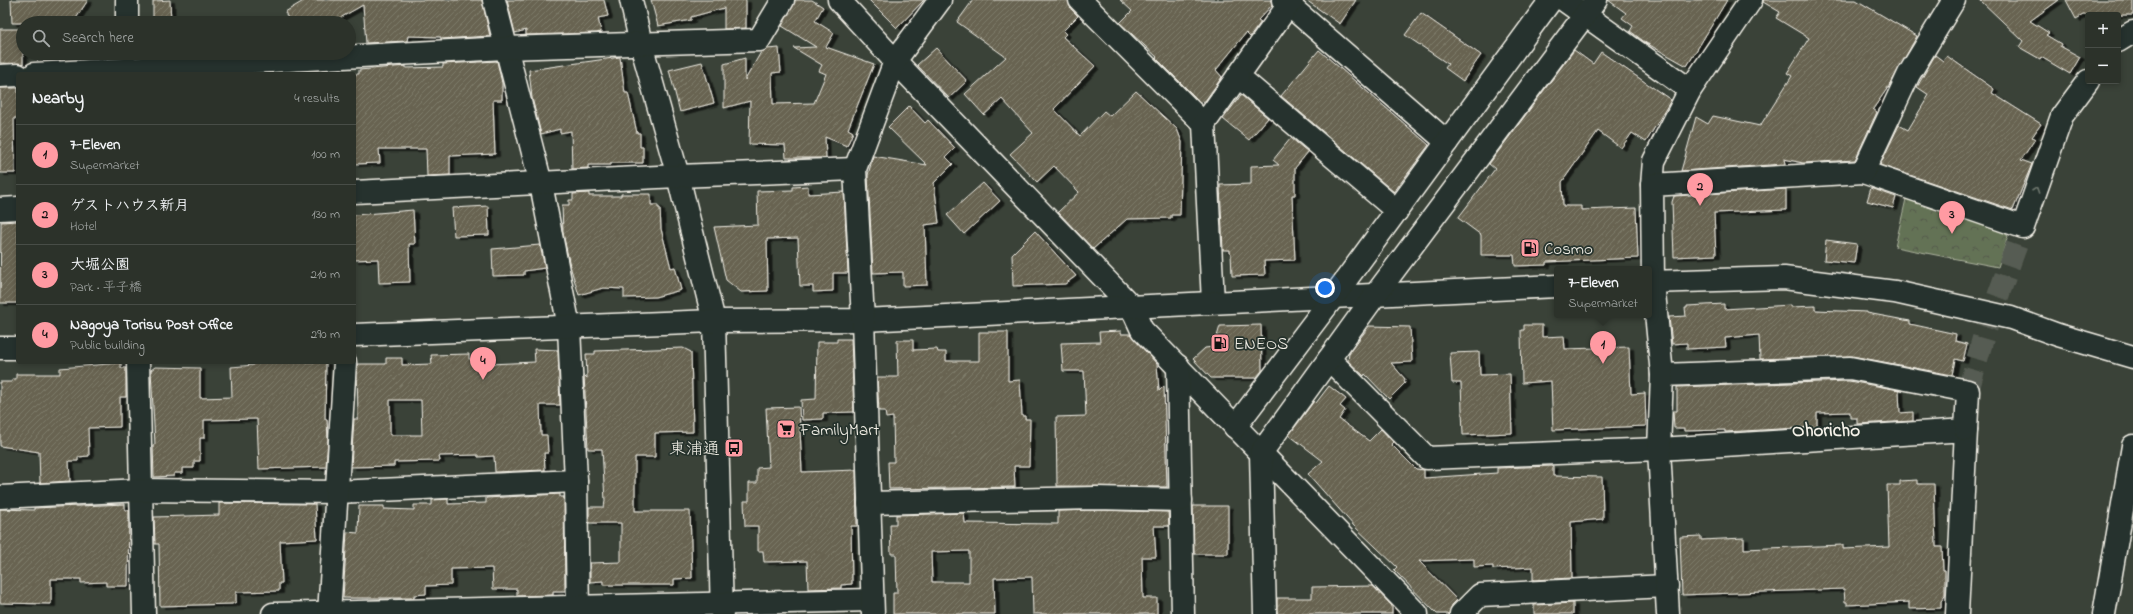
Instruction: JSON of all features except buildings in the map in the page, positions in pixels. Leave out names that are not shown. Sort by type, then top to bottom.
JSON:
[{"type":"street","points":[[127,0],[127,16]]},
{"type":"street","points":[[494,0],[505,48],[541,184],[569,327],[576,481],[578,610]]},
{"type":"street","points":[[631,0],[641,44],[678,176],[714,321],[722,609]]},
{"type":"street","points":[[356,55],[505,48],[759,40],[783,0]]},
{"type":"street","points":[[839,0],[895,61],[1132,306],[1142,330],[1417,614]]},
{"type":"street","points":[[273,614],[873,607],[864,320],[855,169],[895,61],[940,0]]},
{"type":"street","points":[[1080,0],[1204,124]]},
{"type":"street","points":[[1236,426],[1397,211],[1551,0]]},
{"type":"street","points":[[1564,0],[1590,7],[1690,90]]},
{"type":"street","points":[[1651,266],[1652,185],[1654,160],[1690,90],[1751,0]]},
{"type":"street","points":[[1863,172],[1909,74],[1954,0]]},
{"type":"street","points":[[1213,302],[1204,124],[1288,2],[1447,142]]},
{"type":"street","points":[[1265,614],[1261,453],[1376,294],[1590,7]]},
{"type":"street","points":[[2121,40],[2133,32]]},
{"type":"street","points":[[55,72],[129,65],[240,60]]},
{"type":"street","points":[[0,76],[16,75]]},
{"type":"street","points":[[1238,76],[1397,211]]},
{"type":"street","points":[[1652,185],[1863,172],[2023,227],[2062,116],[2086,84]]},
{"type":"street","points":[[356,192],[855,169]]},
{"type":"street","points":[[0,209],[16,208]]},
{"type":"street","points":[[1652,282],[1784,278],[1895,292],[2011,318],[2058,335],[2133,357]]},
{"type":"street","points":[[356,335],[714,321],[864,320],[1554,286]]},
{"type":"street","points":[[1652,290],[1662,375],[1659,448],[1668,614]]},
{"type":"street","points":[[0,348],[16,348]]},
{"type":"street","points":[[1329,359],[1427,458],[1659,448],[1966,430]]},
{"type":"street","points":[[138,364],[144,614]]},
{"type":"street","points":[[329,613],[345,364]]},
{"type":"street","points":[[1178,366],[1183,614]]},
{"type":"street","points":[[1662,375],[1850,368],[1968,391],[1957,614]]},
{"type":"street","points":[[2104,614],[2133,446]]},
{"type":"street","points":[[0,497],[141,490],[337,492],[576,481]]},
{"type":"street","points":[[869,504],[1096,498],[1181,500]]},
{"type":"street","points":[[1461,614],[1480,595],[1667,586]]},
{"type":"green space","points":[[1906,199],[2003,232],[2008,236],[1998,267],[1895,247]]},
{"type":"tunnel","points":[[1968,391],[1984,335],[2023,227]]},
{"type":"place","name":"ゲストハウス新月","points":[[1700,206]]},
{"type":"place","name":"大堀公園","points":[[1952,234]]},
{"type":"place","name":"Cosmo","points":[[1530,248]]},
{"type":"place","name":"ENEOS","points":[[1220,343]]},
{"type":"place","name":"7-Eleven","points":[[1603,364]]},
{"type":"place","name":"Nagoya Torisu Post Office","points":[[483,380]]},
{"type":"place","name":"FamilyMart","points":[[786,429]]},
{"type":"place","name":"東浦通","points":[[734,448]]},
{"type":"district","name":"Ohoricho","points":[[1826,429]]}]
